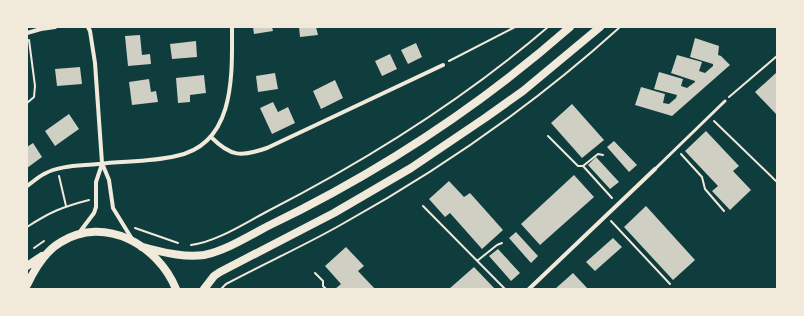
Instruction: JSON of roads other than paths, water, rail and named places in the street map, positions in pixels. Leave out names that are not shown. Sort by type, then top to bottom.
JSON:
[{"type":"main road","points":[[142,247],[182,256],[205,255],[287,217],[365,174],[446,122],[504,81],[570,27]]},
{"type":"main road","points":[[204,289],[214,276],[220,272],[380,188],[448,144],[522,91],[600,27]]},
{"type":"main road","points":[[27,266],[61,242],[78,234],[101,231],[118,234],[132,240],[142,247],[165,269],[176,289]]},
{"type":"main road","points":[[27,285],[41,260],[49,251]]},
{"type":"street","points":[[27,33],[55,27]]},
{"type":"street","points":[[88,27],[93,44],[95,63],[102,163],[109,180],[113,208],[132,240]]},
{"type":"street","points":[[27,186],[44,174],[57,169],[178,156],[201,146],[217,129],[222,120],[229,98],[232,27]]},
{"type":"street","points":[[211,137],[227,151],[237,154],[252,153],[267,148],[443,65]]},
{"type":"street","points":[[78,234],[94,213],[96,207],[96,182],[102,163]]},
{"type":"street","points":[[529,289],[655,169]]},
{"type":"lane","points":[[655,169],[725,101]]}]
